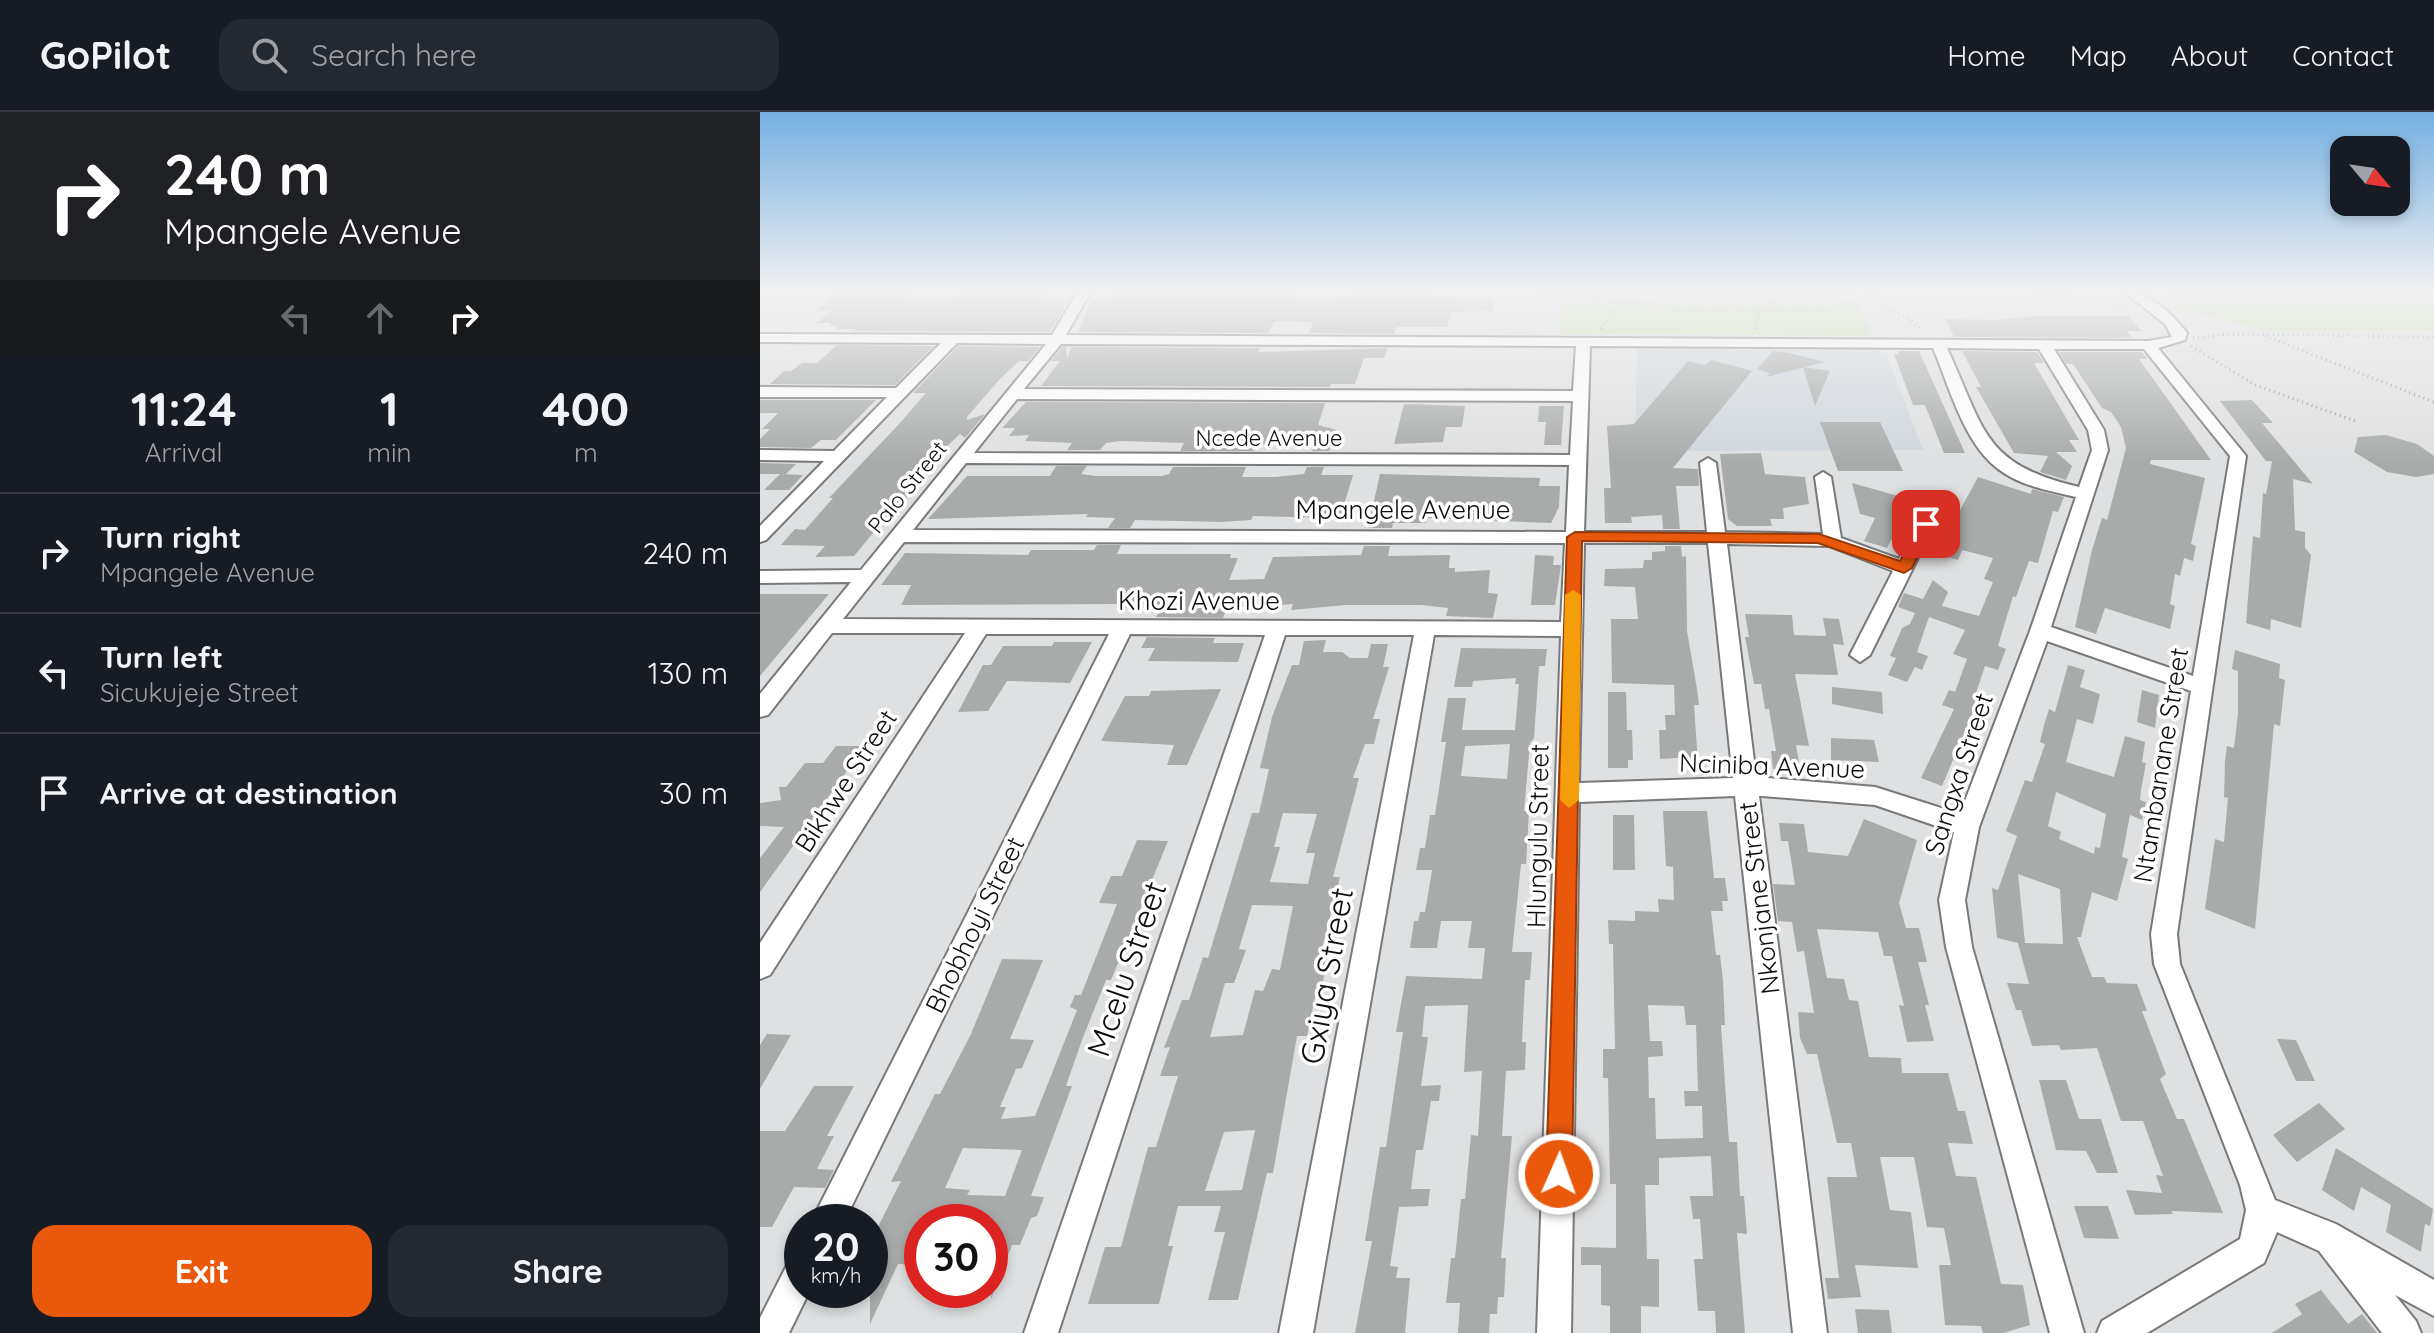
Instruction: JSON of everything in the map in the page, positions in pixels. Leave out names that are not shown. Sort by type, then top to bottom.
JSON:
[{"type":"street","points":[[760,535],[944,348]]},
{"type":"street","name":"Palo Street","points":[[760,709],[1050,348]]},
{"type":"street","name":"Hlungulu Street","points":[[1554,1333],[1570,793],[1571,629],[1583,348]]},
{"type":"street","points":[[1940,348],[1988,449],[2003,465],[2023,475],[2085,494]]},
{"type":"street","name":"Sangxa Street","points":[[2046,348],[2100,441],[2040,631],[1967,827],[1952,900],[1954,924],[2037,1234],[2067,1333]]},
{"type":"street","name":"Ntambanane Street","points":[[2150,348],[2238,456],[2164,934],[2167,964],[2250,1165],[2262,1210]]},
{"type":"street","points":[[760,392],[900,393]]},
{"type":"street","points":[[1013,394],[1580,396]]},
{"type":"street","points":[[760,455],[839,456]]},
{"type":"street","name":"Ncede Avenue","points":[[961,458],[1577,460]]},
{"type":"street","name":"Nkonjane Street","points":[[1708,463],[1810,1333]]},
{"type":"street","points":[[1823,477],[1833,526],[1832,541]]},
{"type":"street","points":[[1860,655],[1937,501]]},
{"type":"street","name":"Mpangele Avenue","points":[[897,536],[1575,537],[1832,541],[1904,568]]},
{"type":"street","points":[[760,577],[865,576]]},
{"type":"street","name":"Khozi Avenue","points":[[827,626],[1278,627],[1425,631],[1571,629]]},
{"type":"street","name":"Bikhwe Street","points":[[760,966],[980,627]]},
{"type":"street","name":"Bhobhoyi Street","points":[[836,1204],[1123,627]]},
{"type":"street","name":"Mcelu Street","points":[[1041,1333],[1278,627]]},
{"type":"street","name":"Gxiya Street","points":[[1296,1333],[1425,631]]},
{"type":"street","points":[[2040,631],[2203,687]]},
{"type":"street","name":"Nciniba Avenue","points":[[1570,793],[1746,788],[1872,796],[1967,827]]},
{"type":"street","points":[[2114,1333],[2252,1251],[2261,1231],[2262,1210],[2324,1236],[2434,1299]]},
{"type":"street","points":[[2324,1236],[2404,1333]]},
{"type":"street","points":[[771,1333],[784,1307]]},
{"type":"path","points":[[2192,348],[2255,385],[2358,422]]},
{"type":"path","points":[[2296,348],[2434,402]]},
{"type":"shaded area","points":[[1637,348],[1884,348],[1923,450],[1635,451]]},
{"type":"building","points":[[834,348],[932,348],[895,385],[770,384],[784,371],[791,371],[802,363],[817,363]]},
{"type":"building","points":[[956,348],[1039,348],[1028,361],[1019,361],[999,380],[967,420],[985,414],[965,438],[960,434],[943,450],[898,509],[893,509],[854,556],[815,557],[825,546],[781,545],[795,529],[805,530],[833,498],[829,498],[926,393],[913,393]]},
{"type":"building","points":[[1061,348],[1066,348],[1067,358],[1072,348],[1260,348],[1258,352],[1388,348],[1384,358],[1364,358],[1355,384],[1331,384],[1330,387],[1041,386],[1060,361],[1051,361]]},
{"type":"building","points":[[1773,351],[1825,362],[1766,377],[1770,373],[1757,369]]},
{"type":"building","points":[[1898,351],[1919,351],[1965,453],[1944,453],[1925,405],[1913,405],[1894,354],[1899,354]]},
{"type":"building","points":[[1962,351],[2037,352],[2044,363],[2034,363],[2079,440],[2069,440],[2077,452],[2056,452],[2072,466],[2066,480],[2040,472],[2048,456],[2014,453],[1976,387],[1981,387]]},
{"type":"building","points":[[2059,352],[2142,352],[2147,359],[2139,359],[2211,460],[2151,460],[2150,464],[2205,478],[2191,544],[2196,546],[2193,561],[2184,558],[2180,576],[2175,574],[2170,604],[2175,606],[2170,629],[2105,608],[2096,634],[2075,627],[2092,550],[2102,518],[2107,520],[2126,448],[2121,427],[2111,412],[2102,408],[2073,364],[2066,364]]},
{"type":"building","points":[[1711,360],[1752,371],[1673,468],[1698,469],[1699,486],[1676,486],[1680,529],[1663,529],[1662,515],[1631,517],[1632,523],[1605,523],[1604,488],[1611,488],[1607,426],[1634,424],[1688,361],[1705,365]]},
{"type":"building","points":[[1803,367],[1830,371],[1815,406]]},
{"type":"building","points":[[760,400],[876,400],[836,440],[821,440],[811,448],[760,447],[760,439],[770,429],[762,429],[778,413],[760,413]]},
{"type":"building","points":[[2252,400],[2273,423],[2262,423],[2313,484],[2293,479],[2295,530],[2305,532],[2305,548],[2311,555],[2301,628],[2271,619],[2270,630],[2246,623],[2253,536],[2260,538],[2263,493],[2266,494],[2272,461],[2266,461],[2220,401]]},
{"type":"building","points":[[1026,402],[1325,403],[1318,425],[1337,430],[1329,451],[1312,451],[1315,444],[1255,445],[1253,451],[1180,451],[1184,443],[1121,441],[1106,443],[1100,450],[1067,450],[1072,443],[1025,441],[1029,435],[1009,436],[1015,428],[1002,428]]},
{"type":"building","points":[[1404,404],[1465,406],[1462,427],[1446,427],[1443,442],[1394,444]]},
{"type":"building","points":[[1539,406],[1564,406],[1561,445],[1544,445],[1546,422],[1538,422]]},
{"type":"building","points":[[1820,422],[1880,422],[1903,471],[1838,471]]},
{"type":"building","points":[[2386,435],[2417,444],[2434,456],[2434,474],[2416,477],[2387,472],[2354,452],[2358,437]]},
{"type":"building","points":[[1761,453],[1765,474],[1805,477],[1809,504],[1783,508],[1784,519],[1770,519],[1772,526],[1737,526],[1728,519],[1720,454]]},
{"type":"building","points":[[760,463],[796,464],[786,474],[760,474]]},
{"type":"building","points":[[1056,466],[1087,466],[1081,474],[1096,476],[1162,476],[1169,474],[1173,467],[1246,467],[1242,477],[1304,474],[1307,467],[1324,467],[1321,475],[1353,475],[1340,518],[1253,516],[1251,520],[1221,522],[1135,520],[1130,528],[1108,528],[1115,518],[1086,517],[1088,514],[928,519],[967,476],[1050,476]]},
{"type":"building","points":[[780,474],[803,475],[789,490],[764,490]]},
{"type":"building","points":[[1380,474],[1540,478],[1539,486],[1560,486],[1559,507],[1551,523],[1427,518],[1426,523],[1393,523],[1392,528],[1368,528]]},
{"type":"building","points":[[1978,477],[2031,494],[2032,489],[2064,497],[2058,512],[2053,511],[2038,563],[2029,561],[2016,597],[2013,596],[1998,646],[2006,649],[1998,670],[1985,666],[1974,699],[1978,700],[1942,786],[1921,778],[1954,709],[1942,705],[1949,690],[1955,692],[1967,659],[1953,654],[1965,630],[1929,617],[1917,652],[1928,656],[1922,670],[1915,667],[1907,682],[1888,675],[1896,658],[1890,656],[1902,628],[1910,624],[1915,613],[1898,607],[1904,593],[1923,599],[1933,580],[1948,592],[1942,606],[1979,616],[1993,582],[1984,579],[1993,558],[1962,550],[1958,560],[1941,555],[1952,525]]},
{"type":"building","points":[[1852,483],[1916,501],[1896,541],[1891,540],[1887,548],[1864,541],[1875,518],[1860,514]]},
{"type":"building","points":[[1097,545],[1121,545],[1117,554],[1231,554],[1230,558],[1238,558],[1229,580],[1264,579],[1273,557],[1361,555],[1364,546],[1390,546],[1388,556],[1450,555],[1449,568],[1455,568],[1455,572],[1490,570],[1488,593],[1498,594],[1493,618],[1446,616],[1448,608],[1421,605],[1346,605],[1291,610],[1293,604],[1227,608],[1223,618],[1156,617],[1161,608],[1120,608],[1122,604],[901,605],[911,585],[881,585],[905,553],[1028,555],[1031,550],[1094,550]]},
{"type":"building","points":[[1665,546],[1681,546],[1682,557],[1686,556],[1687,631],[1699,705],[1694,705],[1698,764],[1678,764],[1678,758],[1660,759],[1659,730],[1666,730],[1665,715],[1675,715],[1674,685],[1612,683],[1611,619],[1638,619],[1635,587],[1604,586],[1605,569],[1643,568],[1644,560],[1652,560],[1652,552],[1665,551]]},
{"type":"building","points":[[1535,555],[1554,556],[1553,565],[1561,565],[1555,605],[1531,605]]},
{"type":"building","points":[[760,594],[829,594],[760,676]]},
{"type":"building","points":[[1745,614],[1792,615],[1794,635],[1826,636],[1823,618],[1839,619],[1844,645],[1833,644],[1838,675],[1795,674],[1809,746],[1796,745],[1800,769],[1773,769],[1771,751],[1776,751],[1769,709],[1765,709],[1761,684],[1754,684],[1745,637],[1749,637]]},
{"type":"building","points":[[1147,637],[1215,638],[1213,643],[1244,643],[1238,662],[1148,661],[1155,648],[1141,648]]},
{"type":"building","points":[[1326,640],[1323,652],[1342,652],[1350,658],[1368,658],[1371,644],[1388,644],[1383,667],[1389,667],[1373,719],[1380,719],[1374,744],[1365,744],[1353,778],[1359,778],[1333,877],[1340,877],[1321,953],[1328,953],[1322,988],[1317,988],[1307,1036],[1297,1036],[1273,1173],[1267,1173],[1238,1300],[1208,1300],[1225,1232],[1214,1232],[1221,1206],[1178,1206],[1168,1246],[1173,1246],[1159,1304],[1088,1304],[1105,1247],[1121,1247],[1148,1147],[1156,1147],[1178,1076],[1160,1076],[1170,1047],[1164,1048],[1182,1000],[1189,1000],[1203,957],[1208,958],[1252,813],[1259,813],[1269,769],[1260,768],[1272,717],[1292,665],[1299,665],[1304,641]],"holes":[[[1283,813],[1317,814],[1306,853],[1315,853],[1308,884],[1270,882],[1280,847],[1274,847]],[[1252,905],[1293,906],[1280,970],[1272,969],[1263,991],[1255,990],[1243,1035],[1210,1037],[1225,983],[1234,983],[1246,950],[1239,949]],[[1255,1130],[1242,1190],[1205,1191],[1224,1132]]]},
{"type":"building","points":[[1054,642],[1092,642],[1070,683],[1007,681],[988,711],[958,712],[983,665],[991,665],[1003,646],[1052,646]]},
{"type":"building","points":[[1461,648],[1547,649],[1545,666],[1539,666],[1534,738],[1530,743],[1524,811],[1529,811],[1526,864],[1521,864],[1512,952],[1532,952],[1530,980],[1525,980],[1522,1042],[1526,1042],[1525,1070],[1506,1071],[1502,1136],[1512,1136],[1501,1258],[1506,1258],[1504,1297],[1498,1297],[1497,1314],[1490,1314],[1489,1333],[1458,1333],[1460,1303],[1446,1303],[1451,1258],[1455,1258],[1461,1199],[1465,1199],[1471,1135],[1478,1136],[1482,1071],[1464,1072],[1468,1005],[1425,1006],[1422,1037],[1428,1037],[1421,1086],[1441,1085],[1439,1101],[1431,1101],[1423,1150],[1416,1150],[1411,1189],[1430,1189],[1428,1206],[1399,1207],[1390,1266],[1398,1267],[1396,1278],[1410,1278],[1405,1333],[1355,1333],[1372,1241],[1365,1241],[1380,1147],[1386,1147],[1403,1032],[1396,1032],[1406,976],[1482,979],[1485,948],[1468,948],[1472,921],[1441,921],[1437,948],[1410,948],[1414,921],[1418,921],[1420,912],[1425,912],[1432,870],[1416,870],[1420,848],[1425,848],[1430,815],[1435,815],[1446,742],[1441,742],[1448,698],[1466,698],[1462,730],[1515,730],[1519,684],[1515,684],[1516,678],[1473,681],[1472,687],[1454,687]],"holes":[[[1510,744],[1507,779],[1461,776],[1465,746]]]},
{"type":"building","points":[[2235,650],[2280,664],[2279,678],[2285,680],[2280,726],[2274,724],[2255,929],[2205,909],[2215,839],[2224,842],[2228,798],[2224,797],[2225,762],[2227,746],[2234,748],[2238,713],[2238,671],[2232,669]]},
{"type":"building","points":[[2068,665],[2085,670],[2080,687],[2100,694],[2093,724],[2077,719],[2066,762],[2114,777],[2125,736],[2145,742],[2142,762],[2146,763],[2140,800],[2146,802],[2142,820],[2130,815],[2122,857],[2128,859],[2117,901],[2092,892],[2081,937],[2077,937],[2092,977],[2104,977],[2107,983],[2137,984],[2147,1011],[2142,1011],[2166,1074],[2160,1079],[2177,1119],[2184,1119],[2223,1213],[2171,1211],[2173,1214],[2135,1215],[2126,1190],[2162,1193],[2156,1175],[2163,1176],[2143,1121],[2121,1121],[2097,1048],[2061,1050],[2059,1045],[2032,1046],[2021,1010],[2016,1010],[2007,983],[2029,984],[2018,943],[1997,938],[1992,888],[1998,890],[2017,836],[2006,831],[2025,780],[2032,782],[2045,744],[2040,742],[2049,709],[2055,712]],"holes":[[[2056,792],[2106,814],[2100,848],[2095,847],[2094,854],[2059,839],[2061,832],[2048,826]],[[2018,874],[2060,889],[2063,944],[2025,943]]]},
{"type":"building","points":[[1832,687],[1882,692],[1883,714],[1832,704]]},
{"type":"building","points":[[1221,689],[1187,765],[1167,765],[1174,745],[1101,741],[1125,696],[1149,696],[1151,691]]},
{"type":"building","points":[[2142,690],[2159,695],[2155,728],[2137,722]]},
{"type":"building","points":[[1608,692],[1626,692],[1627,730],[1632,730],[1633,760],[1628,760],[1628,768],[1608,768]]},
{"type":"building","points":[[1831,738],[1874,740],[1879,762],[1831,760]]},
{"type":"building","points":[[836,746],[865,746],[760,892],[760,858],[784,827],[760,826],[760,803],[781,800],[779,787],[786,787],[805,763],[823,763]]},
{"type":"building","points":[[1663,811],[1707,811],[1714,878],[1725,878],[1728,901],[1722,901],[1723,911],[1711,911],[1716,955],[1720,955],[1723,980],[1725,1025],[1721,1025],[1729,1142],[1737,1142],[1740,1196],[1744,1196],[1747,1234],[1737,1233],[1745,1333],[1716,1333],[1715,1311],[1698,1311],[1694,1259],[1703,1259],[1700,1219],[1693,1219],[1690,1196],[1713,1196],[1711,1156],[1659,1158],[1659,1185],[1645,1185],[1647,1259],[1659,1259],[1659,1307],[1641,1306],[1641,1333],[1610,1333],[1610,1306],[1601,1305],[1601,1265],[1581,1265],[1581,1247],[1616,1248],[1616,1184],[1610,1184],[1608,1078],[1603,1078],[1603,1049],[1615,1049],[1613,944],[1609,944],[1608,920],[1635,921],[1635,911],[1659,912],[1658,899],[1674,900],[1673,867],[1666,866]],"holes":[[[1648,1005],[1684,1006],[1686,1025],[1696,1025],[1698,1091],[1684,1091],[1685,1106],[1702,1106],[1703,1138],[1656,1139],[1655,1098],[1649,1098],[1648,1057],[1663,1056],[1662,1041],[1650,1041]]]},
{"type":"building","points":[[1613,815],[1634,815],[1635,870],[1613,870]]},
{"type":"building","points":[[1864,819],[1917,840],[1899,903],[1906,928],[1919,928],[1927,962],[1918,962],[1934,1041],[1907,1042],[1899,1005],[1904,1006],[1892,956],[1884,956],[1878,932],[1817,929],[1827,978],[1844,979],[1849,1000],[1858,1001],[1869,1057],[1901,1058],[1902,1073],[1948,1073],[1958,1111],[1965,1111],[1973,1144],[1948,1143],[1956,1176],[1976,1177],[2001,1284],[2023,1285],[2030,1325],[2003,1333],[1983,1333],[1981,1326],[1945,1325],[1939,1265],[1951,1265],[1944,1228],[1927,1227],[1914,1157],[1880,1157],[1890,1210],[1911,1212],[1918,1268],[1855,1265],[1861,1297],[1828,1299],[1825,1278],[1839,1278],[1827,1177],[1857,1177],[1851,1143],[1837,1143],[1817,1054],[1807,1054],[1800,1038],[1798,1012],[1814,1013],[1804,951],[1797,952],[1792,922],[1778,921],[1773,884],[1795,885],[1788,841],[1781,841],[1779,823],[1804,824],[1808,852],[1848,856]]},
{"type":"building","points":[[1137,840],[1168,841],[1111,980],[1106,980],[1082,1040],[1066,1086],[1072,1086],[1031,1196],[1044,1197],[1037,1216],[1031,1218],[1020,1245],[1012,1245],[1008,1255],[1008,1204],[904,1204],[904,1264],[898,1264],[888,1285],[888,1207],[901,1181],[891,1182],[935,1094],[940,1094],[971,1034],[1002,959],[1043,960],[1010,1039],[1034,1040],[1022,1068],[1016,1069],[1000,1107],[1006,1107],[1001,1119],[1035,1116],[1077,1010],[1070,1007],[1075,995],[1081,995],[1117,904],[1099,903],[1111,876],[1122,876]],"holes":[[[963,1148],[1022,1150],[1005,1196],[967,1195],[970,1190],[945,1188]]]},
{"type":"building","points":[[767,1034],[791,1035],[760,1089],[760,1045]]},
{"type":"building","points":[[2277,1039],[2296,1040],[2315,1081],[2296,1081]]},
{"type":"building","points":[[2039,1080],[2066,1080],[2079,1119],[2101,1119],[2118,1173],[2097,1173],[2086,1151],[2056,1150]]},
{"type":"building","points":[[814,1086],[854,1086],[827,1136],[834,1136],[817,1169],[834,1170],[825,1188],[794,1187],[772,1227],[760,1227],[760,1131],[785,1131]]},
{"type":"building","points":[[2319,1103],[2345,1129],[2297,1162],[2273,1135]]},
{"type":"building","points":[[2336,1148],[2433,1209],[2430,1226],[2425,1224],[2421,1252],[2386,1232],[2391,1205],[2361,1187],[2354,1211],[2322,1190]]},
{"type":"building","points":[[2074,1206],[2108,1206],[2119,1239],[2084,1238]]},
{"type":"building","points":[[2321,1290],[2348,1324],[2362,1314],[2377,1333],[2272,1333],[2302,1314],[2295,1304]]},
{"type":"building","points":[[870,1308],[877,1308],[870,1324]]},
{"type":"building","points":[[1855,1309],[1889,1310],[1892,1333],[1858,1333]]},
{"type":"slow traffic","points":[[1569,800],[1573,595]]},
{"type":"route","points":[[1559,1174],[1575,537],[1819,539],[1840,543],[1904,568],[1926,524]]}]
